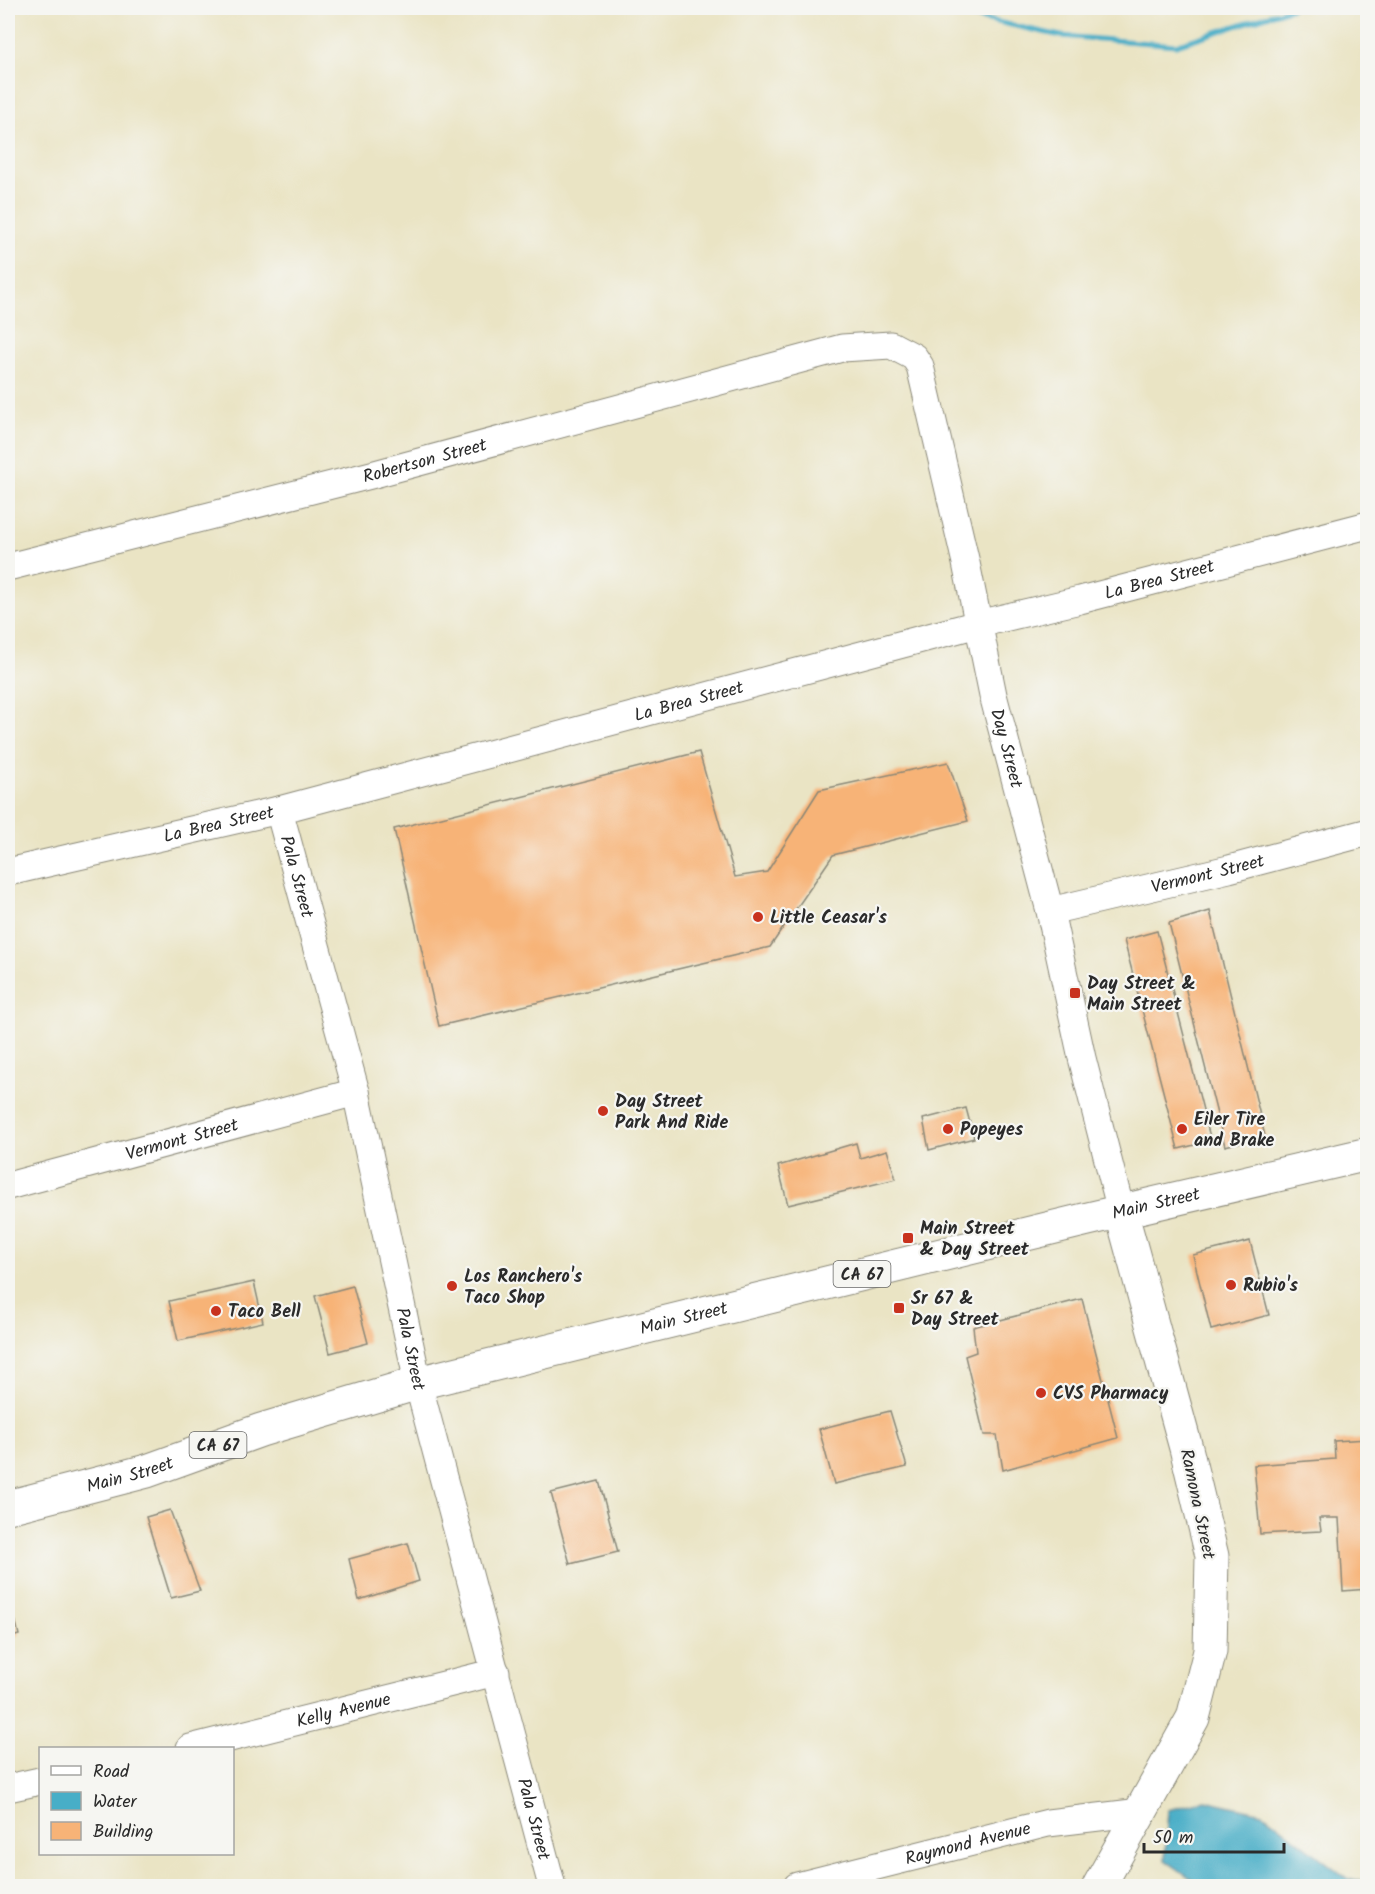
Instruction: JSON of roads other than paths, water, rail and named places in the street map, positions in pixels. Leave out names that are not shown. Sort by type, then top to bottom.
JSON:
[{"type":"main road","name":"Main Street","points":[[8,1507],[147,1470],[261,1430],[418,1383],[1121,1211],[1368,1154]]},
{"type":"main road","name":"Ramona Street","points":[[1099,1887],[1193,1718],[1210,1651],[1212,1556],[1186,1448],[1121,1211]]},
{"type":"street","name":"Day Street","points":[[842,348],[891,345],[914,357],[920,366],[993,695],[1050,911],[1082,1058],[1121,1211]]},
{"type":"street","name":"Robertson Street","points":[[8,567],[371,475],[842,348]]},
{"type":"street","name":"La Brea Street","points":[[8,872],[279,810],[978,624],[1368,525]]},
{"type":"street","name":"Pala Street","points":[[279,810],[356,1092],[418,1383],[552,1887]]},
{"type":"street","name":"Vermont Street","points":[[1050,911],[1218,872],[1365,834]]},
{"type":"street","name":"Vermont Street","points":[[8,1186],[356,1092]]},
{"type":"street","name":"Kelly Avenue","points":[[198,1747],[496,1672]]},
{"type":"street","points":[[8,1788],[39,1781]]},
{"type":"street","name":"Raymond Avenue","points":[[797,1887],[1048,1823],[1141,1812]]},
{"type":"water","points":[[1205,1800],[1262,1813],[1348,1879],[1367,1881],[1367,1886],[1202,1886],[1165,1860],[1168,1810]]},
{"type":"waterway","points":[[933,8],[1061,36],[1176,45],[1292,8]]},
{"type":"place","name":"Little Ceasar's","points":[[758,917]]},
{"type":"place","name":"Day Street & Main Street","points":[[1075,993]]},
{"type":"place","name":"Day Street Park And Ride","points":[[603,1111]]},
{"type":"place","name":"Popeyes","points":[[948,1129]]},
{"type":"place","name":"Eiler Tire and Brake","points":[[1182,1129]]},
{"type":"place","name":"Main Street & Day Street","points":[[908,1238]]},
{"type":"place","name":"Rubio's","points":[[1231,1285]]},
{"type":"place","name":"Los Ranchero's Taco Shop","points":[[452,1286]]},
{"type":"place","name":"Sr 67 & Day Street","points":[[899,1308]]},
{"type":"place","name":"Taco Bell","points":[[216,1311]]},
{"type":"place","name":"CVS Pharmacy","points":[[1041,1393]]}]
